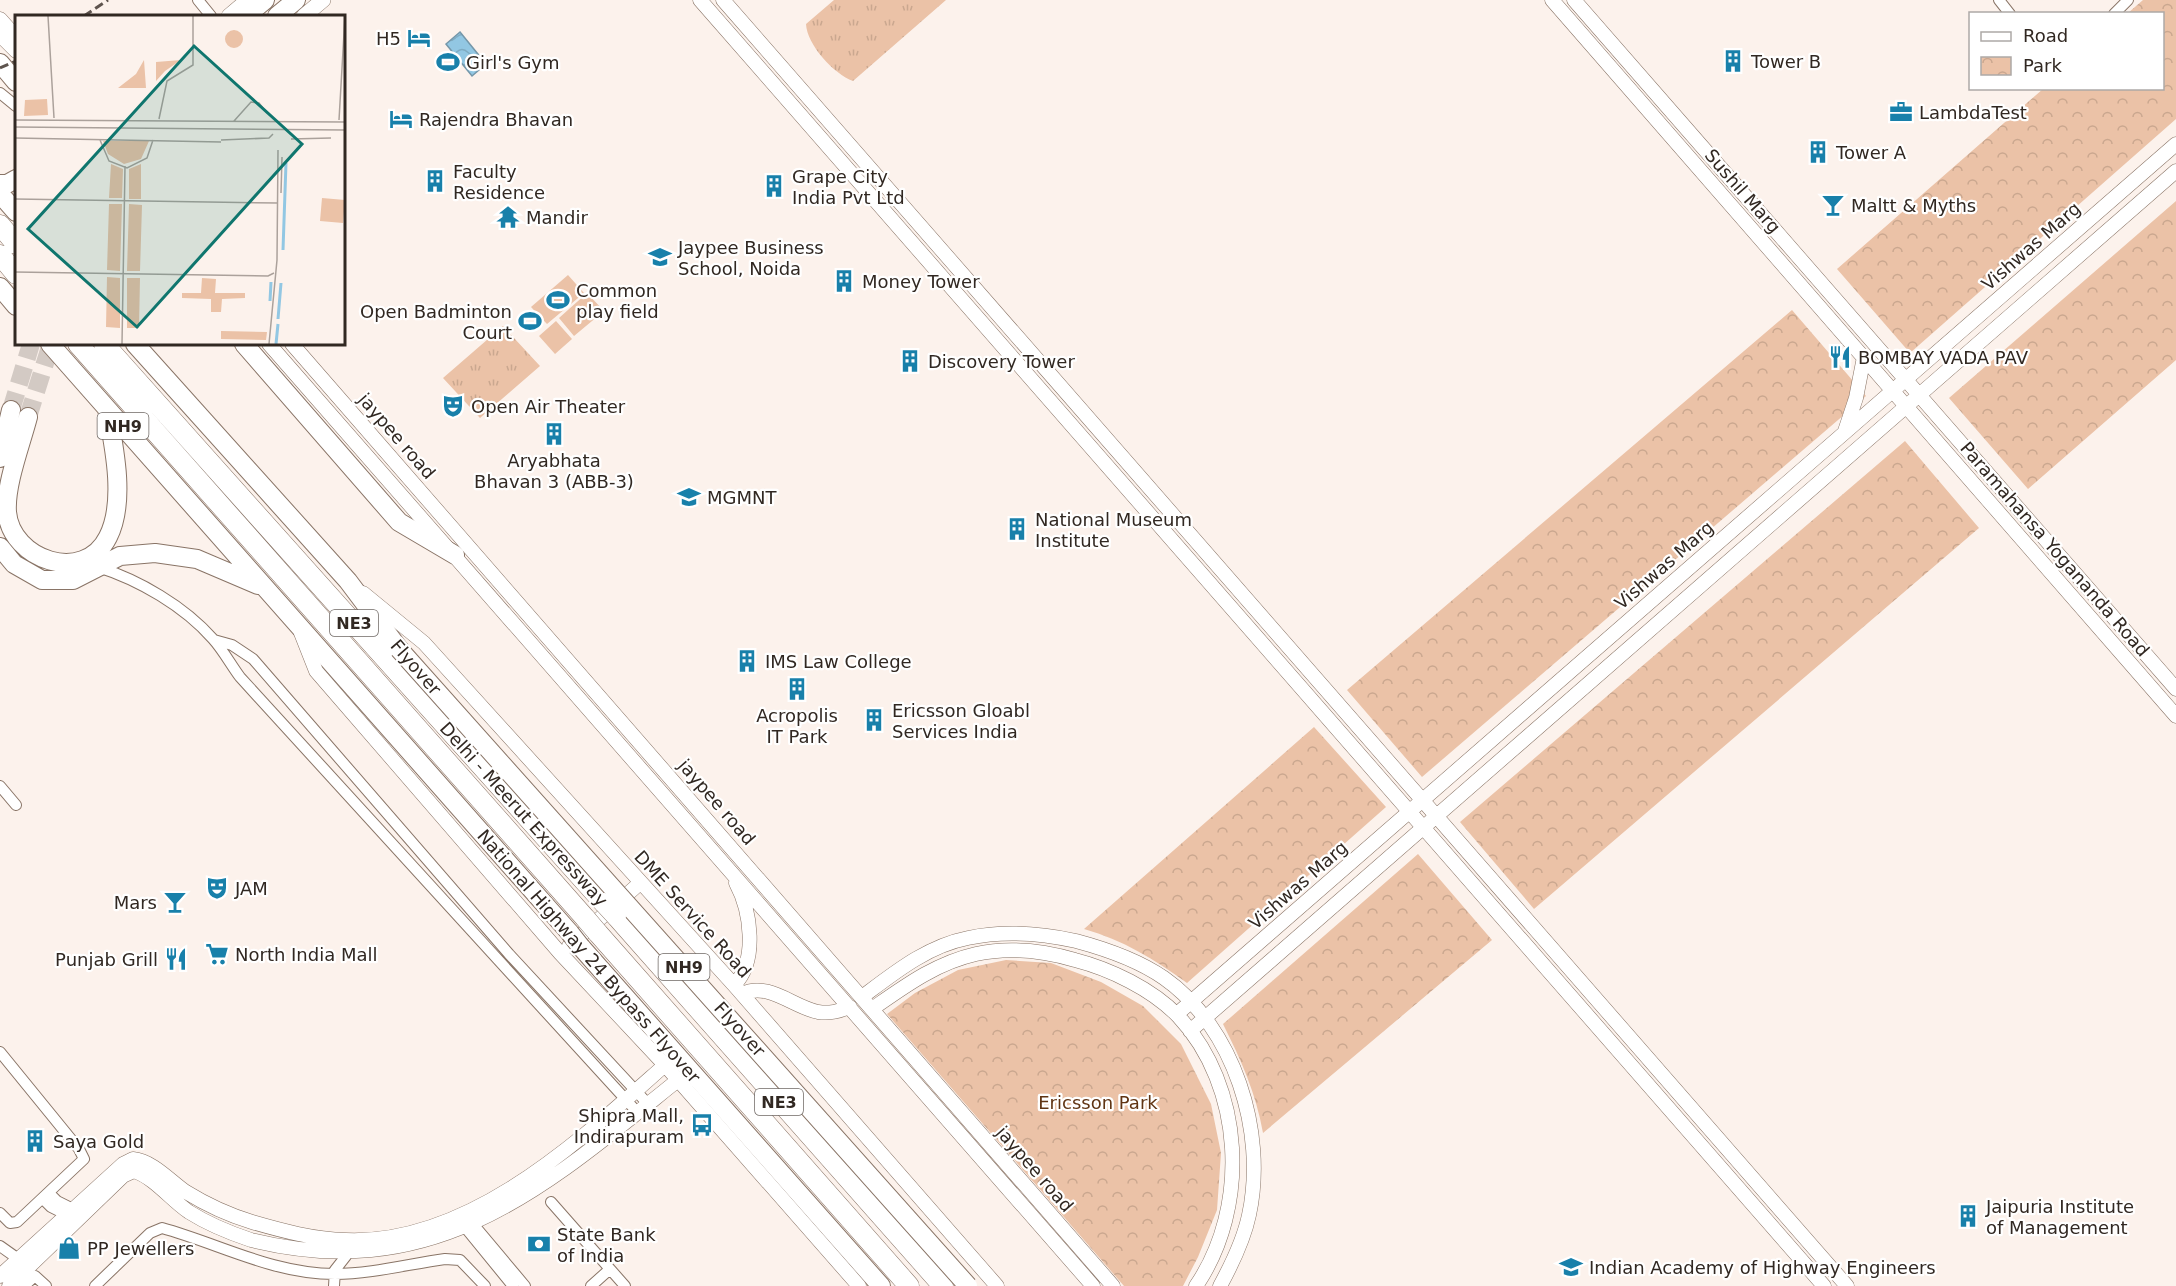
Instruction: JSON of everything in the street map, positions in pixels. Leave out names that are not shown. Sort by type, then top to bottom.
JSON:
[{"type":"highway","points":[[247,15],[265,0]]},
{"type":"highway","points":[[278,15],[296,0]]},
{"type":"highway","points":[[0,63],[15,81]]},
{"type":"highway","points":[[0,184],[7,184],[15,180]]},
{"type":"highway","points":[[0,194],[15,211]]},
{"type":"highway","points":[[0,225],[15,243]]},
{"type":"highway","points":[[0,255],[15,273]]},
{"type":"highway","points":[[1,288],[15,305]]},
{"type":"highway","name":"NH9","points":[[51,345],[298,626]]},
{"type":"highway","name":"Delhi - Meerut Expressway","points":[[79,345],[909,1286]]},
{"type":"highway","name":"Delhi - Meerut Expressway","points":[[105,345],[944,1286]]},
{"type":"highway","name":"Flyover","points":[[136,345],[348,581],[399,649],[968,1286]]},
{"type":"highway","points":[[244,345],[399,522],[455,555]]},
{"type":"highway","points":[[28,417],[8,495],[7,511],[11,530],[27,549],[39,557],[67,563],[83,559],[98,550],[112,527],[117,489],[115,451],[107,408]]},
{"type":"highway","points":[[0,458],[11,410]]},
{"type":"highway","points":[[0,547],[14,564],[42,580],[74,580],[111,559],[131,554],[155,553],[197,559],[265,588]]},
{"type":"highway","name":"National Highway 24 Bypass Flyover","points":[[298,626],[790,1187],[881,1286]]},
{"type":"main road","points":[[230,15],[248,0]]},
{"type":"main road","points":[[305,15],[323,0]]},
{"type":"street","points":[[198,0],[210,15]]},
{"type":"street","points":[[700,0],[1824,1286]]},
{"type":"street","points":[[723,0],[1847,1286]]},
{"type":"street","name":"Sushil Marg","points":[[1552,0],[1906,406]]},
{"type":"street","name":"Sushil Marg","points":[[1574,0],[1919,395]]},
{"type":"street","points":[[1999,0],[2008,12]]},
{"type":"street","points":[[2116,12],[2128,0]]},
{"type":"street","points":[[0,19],[15,36]]},
{"type":"street","points":[[0,35],[15,50]]},
{"type":"street","points":[[0,93],[15,105]]},
{"type":"street","name":"Vishwas Marg","points":[[1177,1014],[2176,144]]},
{"type":"street","points":[[1190,1031],[2176,171]]},
{"type":"street","points":[[270,345],[296,372],[1093,1286]]},
{"type":"street","name":"jaypee road","points":[[293,345],[1113,1286]]},
{"type":"street","points":[[1844,432],[1856,398],[1864,357]]},
{"type":"street","points":[[296,372],[308,361]]},
{"type":"street","name":"Paramahansa Yogananda Road","points":[[1919,395],[2176,690]]},
{"type":"street","name":"Paramahansa Yogananda Road","points":[[1906,406],[2176,716]]},
{"type":"street","points":[[131,554],[129,566],[137,583]]},
{"type":"street","points":[[98,567],[137,583],[173,605],[214,640],[240,677],[443,899],[643,1108]]},
{"type":"street","points":[[483,587],[495,577]]},
{"type":"street","name":"DME Service Road","points":[[348,581],[424,644],[738,990],[997,1286]]},
{"type":"street","points":[[298,626],[316,671],[561,954],[665,1065],[859,1286]]},
{"type":"street","points":[[214,640],[232,645],[253,659],[631,1095]]},
{"type":"street","points":[[0,786],[16,805]]},
{"type":"street","points":[[728,866],[744,897],[749,941],[747,966],[738,990],[759,990],[817,1012],[833,1013],[850,1007]]},
{"type":"street","points":[[561,954],[640,883]]},
{"type":"street","points":[[443,899],[454,891]]},
{"type":"street","points":[[862,997],[902,967],[933,949],[967,938],[1010,932],[1051,935],[1107,949],[1163,978],[1190,1002],[1204,1019],[1229,1058],[1247,1108],[1254,1162],[1250,1215],[1233,1263],[1220,1286]]},
{"type":"street","points":[[872,1010],[916,978],[946,964],[977,954],[1014,951],[1049,953],[1096,965],[1142,989],[1177,1014],[1205,1052],[1223,1092],[1231,1134],[1232,1177],[1225,1227],[1207,1270],[1197,1286]]},
{"type":"street","points":[[0,1052],[83,1155],[81,1163],[17,1222],[10,1223],[0,1213]]},
{"type":"street","points":[[25,1263],[70,1212],[123,1164],[133,1159],[149,1164],[186,1192],[230,1214],[304,1236],[348,1240],[380,1238],[418,1230],[460,1215],[534,1175],[665,1065]]},
{"type":"street","points":[[10,1277],[123,1176],[134,1171],[188,1211],[216,1227],[252,1240],[304,1253],[346,1256],[396,1253],[438,1242],[472,1229],[537,1193],[678,1080]]},
{"type":"street","points":[[997,1175],[1007,1165]]},
{"type":"street","points":[[46,1196],[51,1207],[70,1212]]},
{"type":"street","points":[[550,1203],[625,1286]]},
{"type":"street","points":[[460,1215],[525,1286]]},
{"type":"street","points":[[95,1286],[150,1233],[162,1228],[265,1263],[334,1274],[452,1259],[460,1260],[485,1286]]},
{"type":"street","points":[[472,1229],[513,1286]]},
{"type":"street","points":[[0,1246],[25,1263]]},
{"type":"street","points":[[334,1286],[335,1270],[346,1256]]},
{"type":"street","points":[[591,1286],[610,1269]]},
{"type":"street","points":[[10,1277],[35,1276],[46,1286]]},
{"type":"green space","points":[[834,0],[946,0],[853,81],[838,72],[823,58],[811,41],[806,24]]},
{"type":"green space","points":[[2143,0],[2176,0],[2176,119],[1910,353],[1837,269],[2042,90],[2164,90],[2164,12],[2129,12]]},
{"type":"green space","points":[[2176,201],[2176,360],[2028,489],[1949,398]]},
{"type":"green space","name":"Common play field","points":[[568,275],[584,293],[547,324],[531,307]]},
{"type":"green space","points":[[587,293],[604,311],[574,336],[559,318]]},
{"type":"green space","points":[[1792,310],[1866,396],[1422,777],[1347,690]]},
{"type":"green space","points":[[556,321],[572,339],[555,354],[539,336]]},
{"type":"green space","points":[[503,326],[540,366],[480,418],[443,378]]},
{"type":"green space","points":[[1905,441],[1979,528],[1534,909],[1460,822]]},
{"type":"green space","points":[[1314,727],[1386,807],[1187,983],[1138,951],[1084,929]]},
{"type":"green space","points":[[1418,854],[1492,940],[1263,1133],[1247,1077],[1223,1024]]},
{"type":"green space","name":"Ericsson Park","points":[[1006,960],[1051,963],[1101,982],[1143,1006],[1181,1044],[1211,1104],[1221,1153],[1217,1210],[1198,1257],[1183,1286],[1124,1286],[887,1014],[915,993],[958,970]]},
{"type":"water","points":[[460,32],[486,64],[472,76],[446,44]]},
{"type":"tunnel","points":[[11,410],[31,345]]},
{"type":"tunnel","points":[[28,417],[51,345]]},
{"type":"railway","points":[[86,15],[108,0]]},
{"type":"railway","points":[[0,68],[15,61]]},
{"type":"place","name":"H5","points":[[419,38]]},
{"type":"place","name":"Tower B","points":[[1733,61]]},
{"type":"place","name":"Girl's Gym","points":[[448,62]]},
{"type":"place","name":"LambdaTest","points":[[1901,112]]},
{"type":"place","name":"Rajendra Bhavan","points":[[401,119]]},
{"type":"place","name":"Tower A","points":[[1818,152]]},
{"type":"place","name":"Faculty Residence","points":[[435,181]]},
{"type":"place","name":"Grape City India Pvt Ltd","points":[[774,186]]},
{"type":"place","name":"Maltt & Myths","points":[[1833,205]]},
{"type":"place","name":"Mandir","points":[[508,217]]},
{"type":"place","name":"Jaypee Business School, Noida","points":[[660,257]]},
{"type":"place","name":"Money Tower","points":[[844,281]]},
{"type":"place","name":"Common play field","points":[[558,300]]},
{"type":"place","name":"Open Badminton Court","points":[[530,321]]},
{"type":"place","name":"BOMBAY VADA PAV","points":[[1840,357]]},
{"type":"place","name":"Discovery Tower","points":[[910,361]]},
{"type":"place","name":"Open Air Theater","points":[[453,406]]},
{"type":"place","name":"Aryabhata Bhavan 3 (ABB-3)","points":[[554,434]]},
{"type":"place","name":"MGMNT","points":[[689,497]]},
{"type":"place","name":"National Museum Institute","points":[[1017,529]]},
{"type":"place","name":"IMS Law College","points":[[747,661]]},
{"type":"place","name":"Acropolis IT Park","points":[[797,689]]},
{"type":"place","name":"Ericsson Gloabl Services India","points":[[874,720]]},
{"type":"place","name":"JAM","points":[[217,888]]},
{"type":"place","name":"Mars","points":[[175,902]]},
{"type":"place","name":"North India Mall","points":[[217,954]]},
{"type":"place","name":"Punjab Grill","points":[[176,959]]},
{"type":"place","name":"Shipra Mall, Indirapuram","points":[[702,1125]]},
{"type":"place","name":"Saya Gold","points":[[35,1141]]},
{"type":"place","name":"Jaipuria Institute of Management","points":[[1968,1216]]},
{"type":"place","name":"State Bank of India","points":[[539,1244]]},
{"type":"place","name":"PP Jewellers","points":[[69,1248]]},
{"type":"place","name":"Indian Academy of Highway Engineers","points":[[1571,1267]]}]
